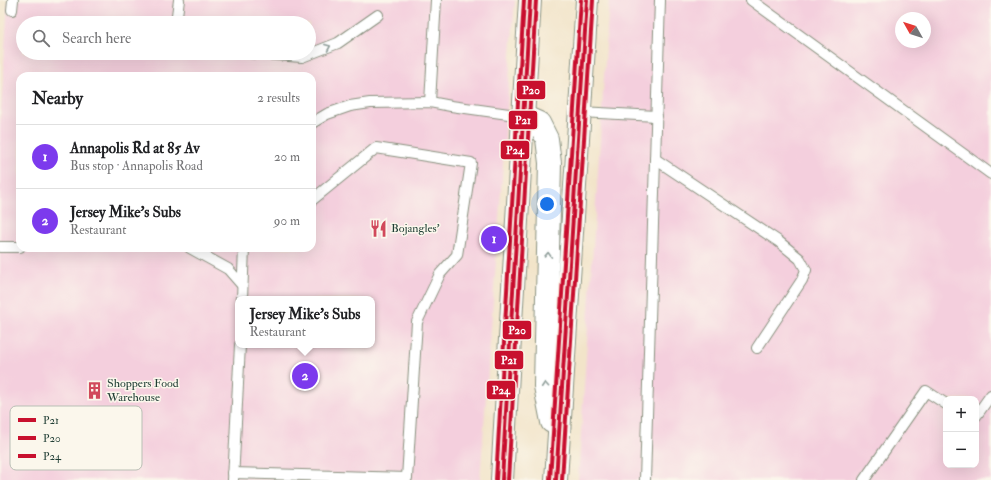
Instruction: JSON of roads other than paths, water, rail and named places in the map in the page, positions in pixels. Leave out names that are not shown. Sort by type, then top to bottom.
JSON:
[{"type":"main road","points":[[502,480],[530,0]]},
{"type":"main road","points":[[556,480],[587,0]]},
{"type":"main road","points":[[523,116],[539,123],[547,138],[550,163],[544,386],[558,451]]},
{"type":"lane","points":[[177,16],[178,0]]},
{"type":"lane","points":[[430,102],[436,0]]},
{"type":"lane","points":[[645,480],[660,0]]},
{"type":"lane","points":[[751,0],[991,174]]},
{"type":"lane","points":[[316,52],[338,43],[378,15]]},
{"type":"lane","points":[[316,121],[327,114],[350,106],[370,103],[430,102],[523,116]]},
{"type":"lane","points":[[580,112],[657,116]]},
{"type":"lane","points":[[240,348],[233,476],[407,478],[417,322],[440,274],[456,255],[471,163],[376,148],[316,197]]},
{"type":"lane","points":[[655,159],[778,241],[800,259],[806,270],[802,280],[757,348]]},
{"type":"lane","points":[[0,247],[16,247]]},
{"type":"lane","points":[[197,252],[228,269],[242,285]]},
{"type":"lane","points":[[242,296],[244,252]]},
{"type":"lane","points":[[864,480],[926,391],[943,402]]},
{"type":"lane","points":[[979,412],[991,395]]},
{"type":"place","name":"Bojangles'","points":[[378,228]]},
{"type":"place","name":"Annapolis Rd at 85 Av","points":[[494,239]]},
{"type":"place","name":"Jersey Mike's Subs","points":[[305,376]]},
{"type":"place","name":"Shoppers Food Warehouse","points":[[94,390]]}]
